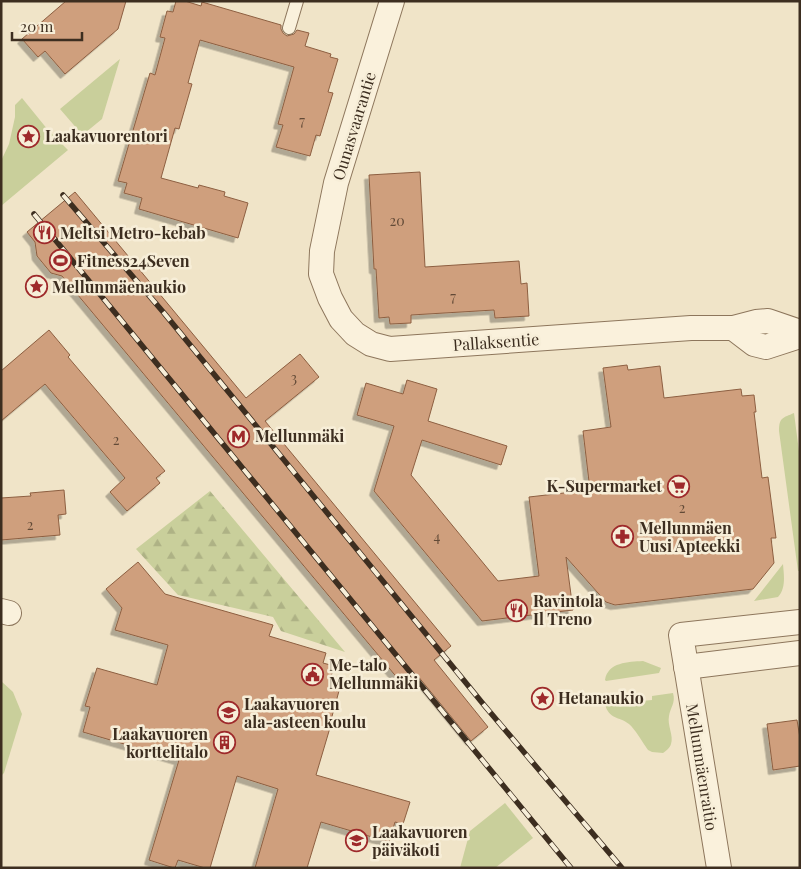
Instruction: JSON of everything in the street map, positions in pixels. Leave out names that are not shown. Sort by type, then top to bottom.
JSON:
[{"type":"street","name":"Ounasvaarantie","points":[[322,251],[336,183],[392,1]]},
{"type":"street","name":"Pallaksentie","points":[[322,251],[321,274],[330,298],[342,319],[355,334],[371,344],[390,349],[691,328],[733,328],[756,322],[768,322],[800,332]]},
{"type":"street","points":[[733,328],[754,344],[766,348],[800,336]]},
{"type":"street","name":"Mellunmäenraitio","points":[[718,868],[681,635],[800,622]]},
{"type":"street","points":[[686,667],[800,653]]},
{"type":"lane","points":[[289,28],[297,1]]},
{"type":"green space","points":[[120,59],[102,119],[80,137],[76,137],[79,131],[60,109]]},
{"type":"green space","points":[[22,98],[48,130],[68,150],[1,206],[1,161],[9,144],[15,117],[15,105]]},
{"type":"green space","points":[[794,413],[800,459],[800,571],[798,571],[779,431],[781,420]]},
{"type":"green space","points":[[210,491],[345,652],[281,631],[273,617],[178,595],[136,549]]},
{"type":"green space","points":[[783,564],[783,586],[778,597],[754,601]]},
{"type":"green space","points":[[643,661],[661,668],[659,673],[605,680],[607,674],[614,666]]},
{"type":"green space","points":[[1,681],[13,692],[22,714],[4,773],[1,776]]},
{"type":"green space","points":[[673,693],[674,697],[669,719],[672,741],[670,747],[663,753],[648,750],[631,726],[609,713],[605,704],[641,697],[641,701],[652,700],[652,696]]},
{"type":"green space","points":[[505,803],[533,838],[495,868],[460,868],[470,831]]},
{"type":"building","points":[[66,1],[126,1],[118,29],[65,74],[45,51],[38,57],[22,39]]},
{"type":"building","points":[[176,1],[185,1],[201,6],[202,2],[281,25],[283,33],[287,36],[294,34],[297,30],[309,33],[305,46],[331,54],[330,57],[338,59],[328,92],[333,93],[320,136],[316,135],[310,156],[276,147],[283,125],[278,124],[294,67],[200,40],[188,83],[192,84],[179,129],[175,128],[161,178],[198,188],[199,185],[225,192],[224,196],[248,203],[238,238],[139,209],[142,198],[124,193],[127,183],[118,181],[150,73],[155,75],[165,38],[160,37],[167,11],[173,12]]},
{"type":"building","points":[[420,172],[425,267],[519,261],[521,284],[527,283],[529,316],[495,318],[494,310],[411,315],[411,323],[390,324],[389,317],[379,318],[376,269],[374,269],[369,175]]},
{"type":"building","points":[[75,192],[246,398],[300,354],[319,377],[265,421],[451,646],[434,660],[488,727],[471,741],[417,675],[404,686],[62,276],[51,273],[37,256],[35,242],[27,232]]},
{"type":"building","points":[[49,330],[70,355],[68,357],[165,471],[156,478],[160,483],[127,511],[110,492],[125,478],[45,384],[1,421],[1,371]]},
{"type":"building","points":[[627,365],[628,370],[660,366],[664,398],[741,389],[742,396],[754,395],[756,412],[754,412],[762,478],[768,477],[776,538],[771,538],[774,563],[753,589],[615,605],[606,602],[566,557],[573,610],[482,621],[374,491],[394,426],[357,415],[366,383],[403,394],[407,380],[437,389],[428,421],[507,446],[501,465],[422,440],[411,475],[498,581],[539,576],[529,497],[590,490],[583,431],[611,427],[603,368]]},
{"type":"building","points":[[64,490],[66,514],[58,515],[60,535],[1,540],[1,498],[31,496],[30,493]]},
{"type":"building","name":"Laakavuoren korttelitalo","points":[[138,562],[165,594],[273,625],[269,636],[326,653],[323,663],[334,666],[331,677],[342,680],[316,775],[410,802],[403,824],[395,822],[389,842],[321,822],[307,868],[255,868],[278,789],[237,776],[210,868],[178,860],[174,868],[149,860],[179,760],[83,732],[90,707],[85,706],[97,668],[157,685],[168,645],[115,630],[122,608],[106,589]]},
{"type":"building","points":[[797,720],[800,738],[800,766],[773,770],[767,724]]},
{"type":"railway","points":[[63,195],[164,313],[484,705],[622,868]]},
{"type":"railway","points":[[34,214],[571,868]]},
{"type":"place","name":"Laakavuorentori","points":[[29,136]]},
{"type":"place","name":"Meltsi Metro-kebab","points":[[44,233]]},
{"type":"place","name":"Fitness24Seven","points":[[61,261]]},
{"type":"place","name":"Mellunmäenaukio","points":[[36,287]]},
{"type":"place","name":"Mellunmäki","points":[[239,436]]},
{"type":"place","name":"K-Supermarket","points":[[678,486]]},
{"type":"place","name":"Mellunmäen Uusi Apteekki","points":[[623,537]]},
{"type":"place","name":"Ravintola Il Treno","points":[[517,610]]},
{"type":"place","name":"Me-talo Mellunmäki","points":[[313,674]]},
{"type":"place","name":"Hetanaukio","points":[[542,698]]},
{"type":"place","name":"Laakavuoren ala-asteen koulu","points":[[228,713]]},
{"type":"place","name":"Laakavuoren korttelitalo","points":[[224,743]]},
{"type":"place","name":"Laakavuoren päiväkoti","points":[[356,841]]}]
